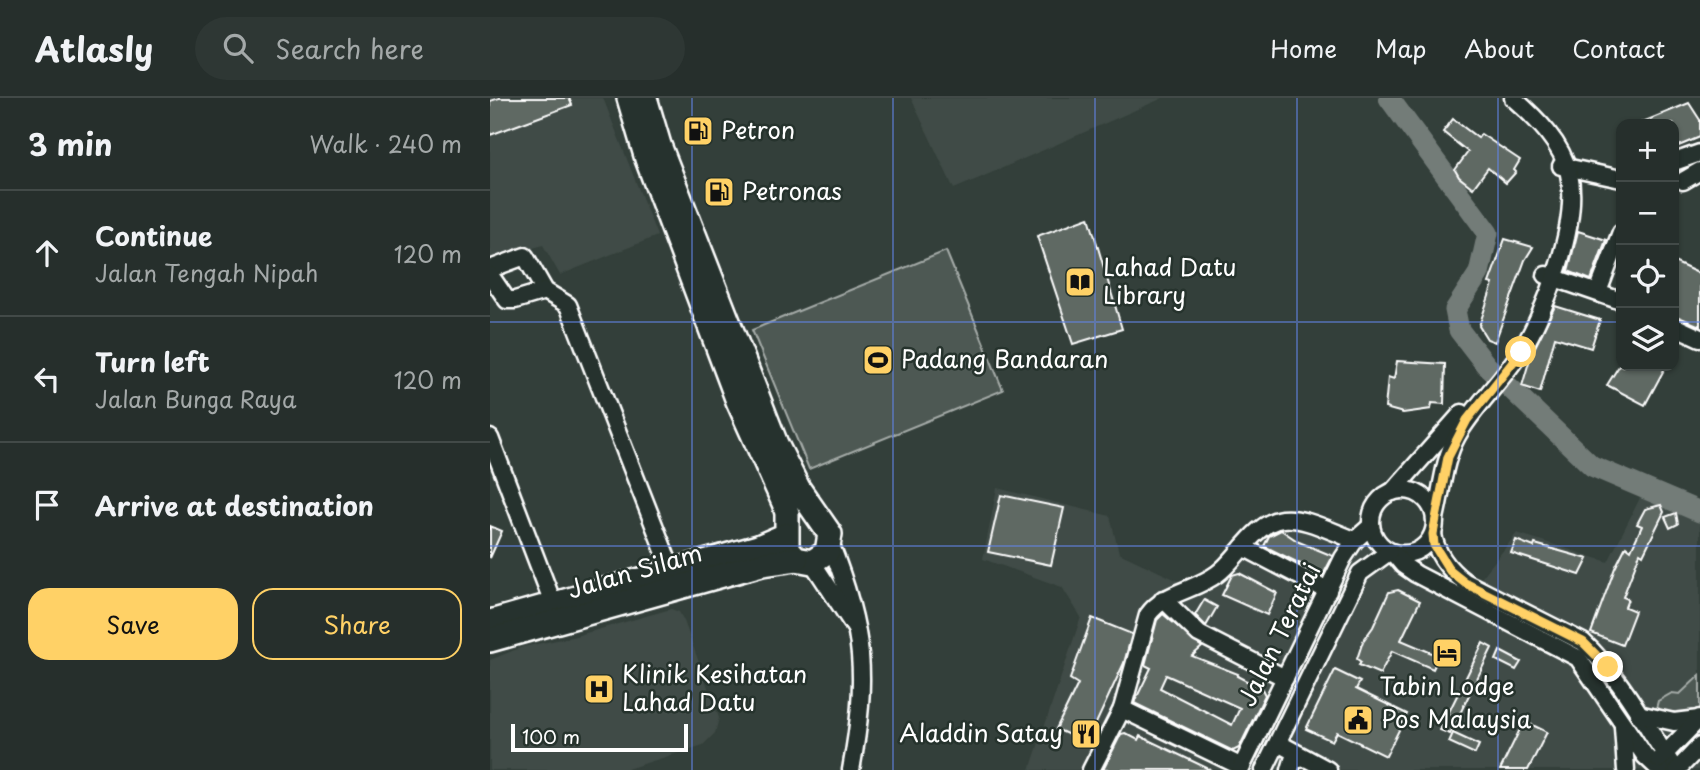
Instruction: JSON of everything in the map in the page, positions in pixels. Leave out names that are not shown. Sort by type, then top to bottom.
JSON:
[{"type":"highway","points":[[633,103],[659,145],[776,444],[818,520],[825,526],[830,543],[820,559],[804,561],[787,549],[787,513],[738,401],[633,103]]},
{"type":"highway","points":[[741,552],[770,528],[776,514],[778,488]]},
{"type":"highway","points":[[786,533],[800,519],[818,520]]},
{"type":"highway","name":"Jalan Silam","points":[[490,622],[741,552],[786,533]]},
{"type":"highway","name":"Jalan Silam","points":[[490,640],[762,564],[804,561]]},
{"type":"street","points":[[1501,98],[1531,126],[1563,167],[1616,177]]},
{"type":"street","points":[[1513,98],[1558,147],[1563,167],[1563,191],[1548,276],[1511,358],[1479,399],[1392,492],[1375,505],[1371,526],[1374,536],[1416,574],[1578,658],[1622,724],[1657,765],[1675,770],[1700,746]]},
{"type":"street","points":[[1679,160],[1700,153]]},
{"type":"street","points":[[1683,181],[1700,171]]},
{"type":"street","points":[[1598,292],[1616,245]]},
{"type":"street","points":[[490,268],[525,256],[545,291],[568,305],[579,326],[672,571]]},
{"type":"street","points":[[490,275],[507,300],[545,291]]},
{"type":"street","points":[[1548,276],[1616,299]]},
{"type":"street","points":[[1679,328],[1700,338]]},
{"type":"street","points":[[1479,399],[1455,439],[1434,526],[1434,545],[1450,571],[1465,583],[1583,642],[1608,667],[1638,714],[1657,765]]},
{"type":"street","points":[[490,439],[553,603]]},
{"type":"street","points":[[1392,492],[1408,490],[1422,496],[1434,526]]},
{"type":"street","points":[[1091,770],[1122,709],[1148,615],[1163,599],[1185,593],[1218,574],[1267,524],[1291,518],[1355,540]]},
{"type":"street","name":"Jalan Teratai","points":[[1241,768],[1328,590],[1355,540],[1371,526]]},
{"type":"street","points":[[1391,552],[1415,552],[1434,526]]},
{"type":"street","points":[[830,543],[850,593],[863,678],[850,770]]},
{"type":"street","points":[[1243,547],[1328,590]]},
{"type":"street","name":"Jalan Teratai","points":[[1270,768],[1278,743],[1360,573],[1391,552]]},
{"type":"street","points":[[804,561],[857,631]]},
{"type":"street","points":[[1163,599],[1199,634],[1285,678]]},
{"type":"street","points":[[1122,709],[1241,768]]},
{"type":"street","points":[[1638,714],[1674,722],[1699,718]]},
{"type":"street","points":[[1657,765],[1699,718]]},
{"type":"street","points":[[1622,724],[1626,770]]},
{"type":"street","points":[[1278,743],[1328,770]]},
{"type":"street","points":[[1290,770],[1293,761],[1305,758]]},
{"type":"street","points":[[1691,770],[1700,759]]},
{"type":"shaded area","points":[[490,98],[603,98],[657,236],[560,275],[543,245],[490,261]]},
{"type":"shaded area","points":[[911,98],[1163,98],[954,189]]},
{"type":"shaded area","name":"Padang Bandaran","points":[[946,251],[1003,390],[809,469],[752,330]]},
{"type":"shaded area","points":[[997,488],[1110,516],[1119,553],[1187,585],[1219,561],[1259,522],[1323,522],[1370,542],[1464,600],[1517,533],[1608,562],[1641,496],[1680,508],[1700,519],[1700,675],[1680,694],[1657,708],[1654,715],[1700,713],[1700,770],[1030,770],[1081,617],[1062,587],[983,559]]},
{"type":"shaded area","name":"Klinik Kesihatan Lahad Datu","points":[[671,609],[679,612],[684,621],[719,718],[715,733],[703,745],[624,770],[490,770],[490,660],[522,647],[572,637]]},
{"type":"shaded area","points":[[1700,675],[1700,713],[1654,716],[1658,701],[1672,693],[1680,694]]},
{"type":"building","points":[[499,98],[569,98],[572,105],[490,135],[490,101]]},
{"type":"building","points":[[1689,103],[1700,120],[1700,137],[1679,146],[1679,119],[1650,119]]},
{"type":"building","points":[[1453,119],[1478,138],[1481,134],[1520,160],[1514,170],[1516,172],[1506,183],[1488,168],[1473,188],[1459,177],[1455,170],[1468,152],[1443,132]]},
{"type":"building","name":"Lahad Datu Library","points":[[1089,217],[1122,329],[1073,344],[1037,236]]},
{"type":"building","points":[[1578,231],[1606,240],[1591,280],[1568,271]]},
{"type":"building","points":[[1505,239],[1533,247],[1525,260],[1495,342],[1487,339],[1479,326],[1493,284],[1489,283]]},
{"type":"building","points":[[1679,264],[1700,274],[1700,326],[1679,317]]},
{"type":"building","points":[[1555,306],[1600,320],[1591,348],[1555,337],[1540,392],[1522,386],[1531,355]]},
{"type":"building","points":[[1397,361],[1445,364],[1444,404],[1432,403],[1431,409],[1403,413],[1385,408],[1388,377],[1394,379]]},
{"type":"building","points":[[1616,371],[1663,371],[1645,405],[1607,385]]},
{"type":"building","points":[[1001,495],[1064,508],[1051,565],[988,552]]},
{"type":"building","points":[[1661,505],[1664,512],[1643,555],[1640,553],[1623,597],[1628,599],[1625,607],[1635,611],[1622,645],[1591,633],[1615,568],[1626,546],[1631,550],[1642,526],[1637,524],[1645,509]]},
{"type":"building","points":[[1676,513],[1678,524],[1670,528],[1665,517]]},
{"type":"building","points":[[490,526],[502,531],[490,558]]},
{"type":"building","points":[[1281,530],[1299,542],[1333,556],[1323,575],[1264,546],[1269,536]]},
{"type":"building","points":[[1516,540],[1534,547],[1535,544],[1588,559],[1580,575],[1511,553]]},
{"type":"building","points":[[1239,573],[1277,593],[1267,615],[1222,595],[1232,575]]},
{"type":"building","points":[[1398,590],[1420,601],[1401,640],[1439,656],[1433,669],[1392,651],[1380,674],[1359,665],[1361,662],[1357,659],[1363,641],[1373,627],[1389,592]]},
{"type":"building","points":[[1204,600],[1217,607],[1206,626],[1195,615]]},
{"type":"building","points":[[1163,614],[1202,647],[1192,656],[1238,674],[1237,676],[1262,689],[1265,695],[1239,748],[1233,751],[1134,703],[1151,668],[1145,665],[1157,620]],"holes":[[[1166,675],[1240,708],[1232,725],[1160,688]]]},
{"type":"building","points":[[1092,618],[1132,634],[1124,663],[1087,743],[1056,729],[1078,684],[1070,679]]},
{"type":"building","points":[[1483,643],[1492,648],[1450,734],[1440,730]]},
{"type":"building","points":[[1500,651],[1521,662],[1516,670],[1496,660]]},
{"type":"building","points":[[1335,670],[1360,682],[1356,689],[1407,714],[1386,756],[1337,732],[1332,741],[1306,729]]},
{"type":"building","points":[[1524,721],[1547,732],[1528,770],[1500,770]]},
{"type":"building","points":[[1125,733],[1138,740],[1140,736],[1211,770],[1103,770],[1121,734]]},
{"type":"building","points":[[1453,733],[1479,745],[1475,754],[1449,742]]},
{"type":"waterway","points":[[1389,98],[1488,233],[1479,273],[1455,310],[1459,330],[1486,365],[1592,466],[1700,512]]},
{"type":"place","name":"Petron","points":[[698,131]]},
{"type":"place","name":"Petronas","points":[[719,192]]},
{"type":"place","name":"Lahad Datu Library","points":[[1080,282]]},
{"type":"place","name":"Padang Bandaran","points":[[878,360]]},
{"type":"place","name":"Tabin Lodge","points":[[1447,653]]},
{"type":"place","name":"Klinik Kesihatan Lahad Datu","points":[[599,689]]},
{"type":"place","name":"Pos Malaysia","points":[[1358,720]]},
{"type":"place","name":"Aladdin Satay","points":[[1086,734]]},
{"type":"route","points":[[1521,352],[1455,439],[1448,457],[1435,518],[1434,545],[1450,571],[1465,583],[1583,642],[1608,667]]}]
